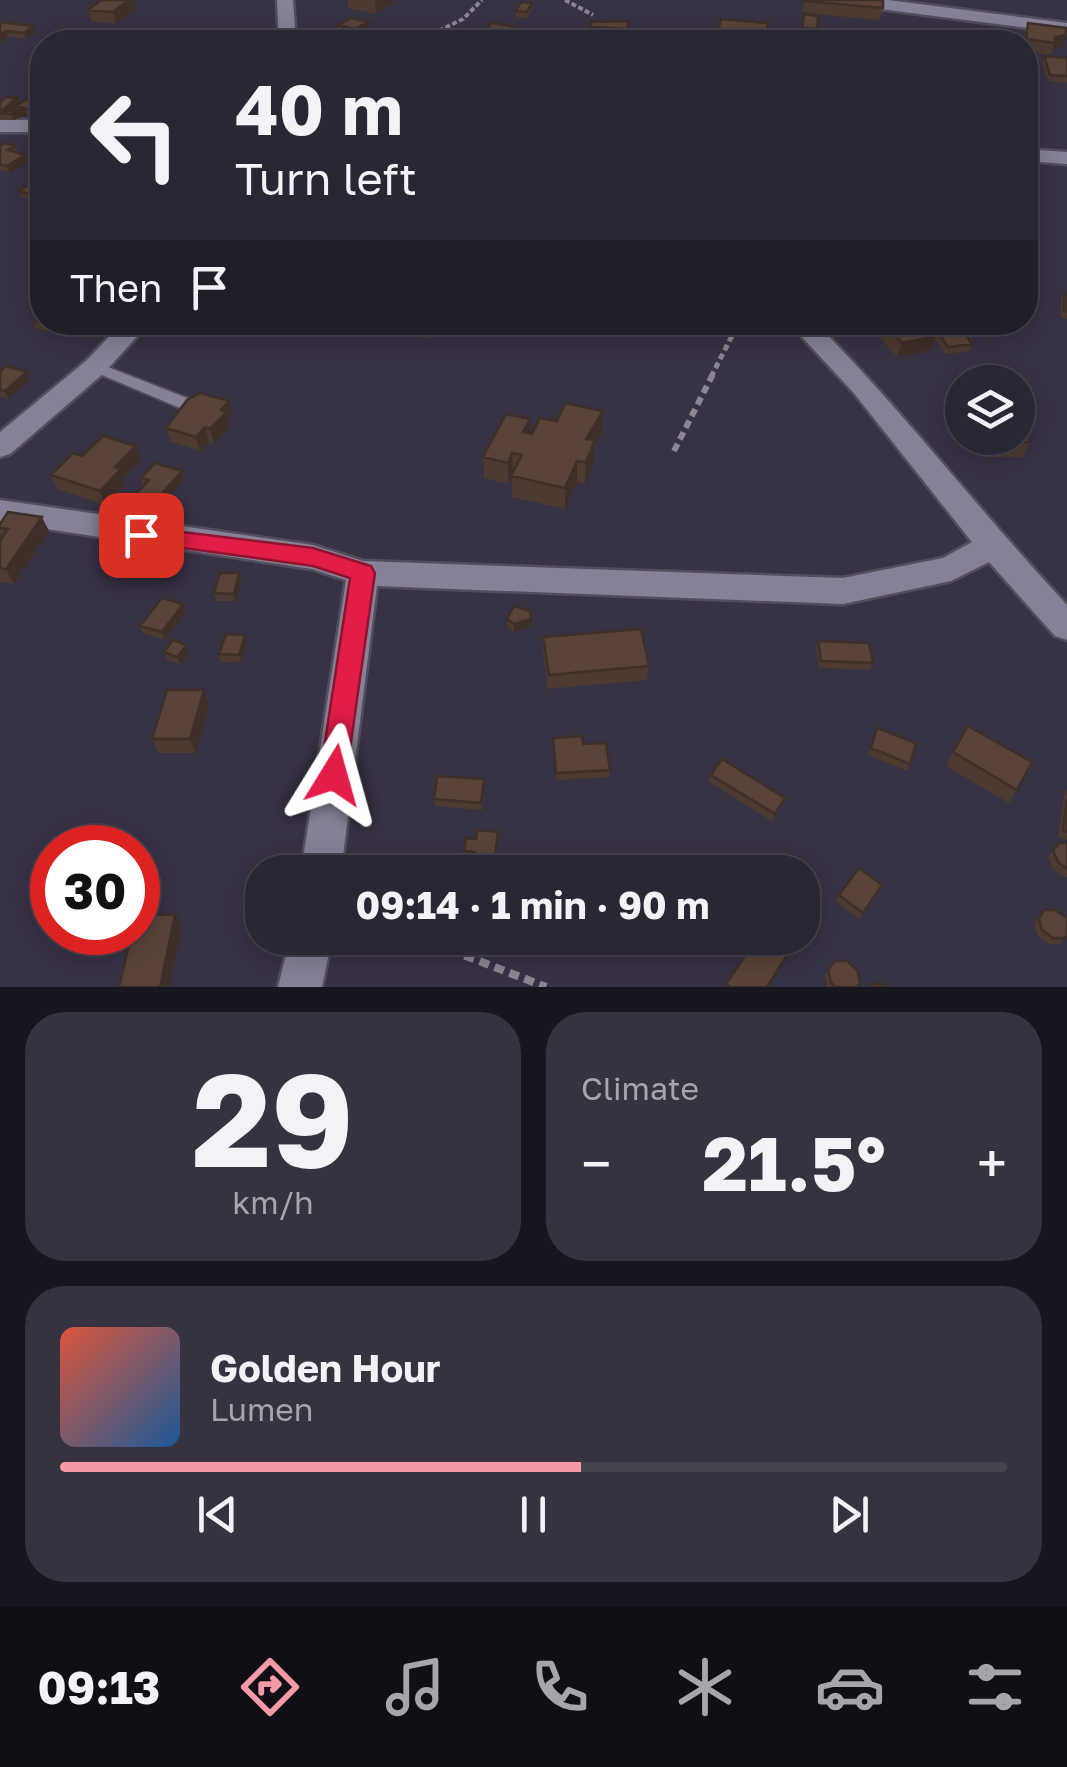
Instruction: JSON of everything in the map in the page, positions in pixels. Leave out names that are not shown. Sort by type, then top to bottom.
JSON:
[{"type":"street","points":[[285,0],[287,30]]},
{"type":"street","points":[[849,0],[1067,28]]},
{"type":"street","points":[[1048,26],[1060,20],[1062,4]]},
{"type":"street","points":[[0,126],[30,126]]},
{"type":"street","points":[[1038,155],[1067,158]]},
{"type":"street","points":[[0,447],[95,367],[126,335]]},
{"type":"street","points":[[813,335],[863,386],[992,546],[1067,627]]},
{"type":"street","points":[[0,512],[313,557],[362,573],[843,591],[951,569],[992,546]]},
{"type":"street","points":[[323,855],[362,573]]},
{"type":"street","points":[[300,987],[308,955]]},
{"type":"lane","points":[[95,367],[191,406]]},
{"type":"path","points":[[440,30],[462,19],[482,0]]},
{"type":"path","points":[[565,0],[593,15]]},
{"type":"path","points":[[674,451],[732,335]]},
{"type":"path","points":[[464,955],[546,987]]},
{"type":"building","points":[[101,0],[129,0],[113,12],[88,10]]},
{"type":"building","points":[[883,0],[883,8],[804,1]]},
{"type":"building","points":[[521,2],[532,3],[527,12],[516,11]]},
{"type":"building","points":[[804,14],[818,16],[817,29],[802,28]]},
{"type":"building","points":[[351,18],[368,22],[355,29],[338,25]]},
{"type":"building","points":[[721,19],[768,23],[767,30],[718,30]]},
{"type":"building","points":[[628,21],[627,29],[591,27],[591,22]]},
{"type":"building","points":[[0,22],[33,26],[24,33],[6,31],[0,35]]},
{"type":"building","points":[[492,23],[516,27],[513,30],[485,30]]},
{"type":"building","points":[[1028,23],[1066,28],[1066,35],[1055,37],[1055,43],[1038,41],[1038,30],[1027,30]]},
{"type":"building","points":[[1044,56],[1067,58],[1067,76],[1050,75]]},
{"type":"building","points":[[7,97],[17,98],[0,112],[0,102]]},
{"type":"building","points":[[27,99],[30,100],[27,109],[16,106]]},
{"type":"building","points":[[0,146],[16,146],[8,150],[25,155],[7,166],[0,164]]},
{"type":"building","points":[[895,335],[936,336],[902,343]]},
{"type":"building","points":[[940,335],[966,335],[972,344],[948,347]]},
{"type":"building","points":[[6,366],[27,372],[5,391],[0,390],[0,372]]},
{"type":"building","points":[[200,393],[229,401],[221,410],[227,412],[196,437],[166,428],[187,400]]},
{"type":"building","points":[[565,403],[603,411],[586,439],[595,440],[586,462],[577,461],[565,488],[511,476],[522,455],[512,453],[508,463],[483,457],[506,414],[530,419],[523,432],[532,434],[540,418],[557,421]]},
{"type":"building","points":[[103,436],[136,446],[115,467],[121,469],[100,491],[51,475],[73,453],[82,456]]},
{"type":"building","points":[[155,463],[182,471],[147,510],[128,503],[149,480],[141,478]]},
{"type":"building","points":[[8,512],[42,517],[6,569],[0,568],[0,541],[8,529],[0,528],[0,524]]},
{"type":"building","points":[[220,573],[239,573],[234,594],[214,593]]},
{"type":"building","points":[[162,598],[183,604],[162,632],[140,626]]},
{"type":"building","points":[[514,606],[530,611],[531,619],[514,624],[507,619]]},
{"type":"building","points":[[641,629],[649,666],[549,675],[543,637]]},
{"type":"building","points":[[226,634],[245,635],[239,655],[219,654]]},
{"type":"building","points":[[173,640],[187,645],[177,657],[164,652]]},
{"type":"building","points":[[818,641],[869,643],[873,663],[821,661]]},
{"type":"building","points":[[167,690],[204,690],[190,739],[152,739]]},
{"type":"building","points":[[968,726],[1032,762],[1017,790],[953,752]]},
{"type":"building","points":[[877,728],[916,743],[910,764],[871,748]]},
{"type":"building","points":[[582,736],[583,744],[606,743],[610,770],[556,773],[553,738]]},
{"type":"building","points":[[722,759],[785,798],[775,814],[711,775]]},
{"type":"building","points":[[437,776],[484,779],[481,803],[434,799]]},
{"type":"building","points":[[1067,799],[1067,832],[1063,830]]},
{"type":"building","points":[[477,830],[498,832],[495,855],[464,851],[466,838],[476,839]]},
{"type":"building","points":[[1059,843],[1067,843],[1067,869],[1058,862],[1053,850]]},
{"type":"building","points":[[859,868],[882,885],[863,913],[839,895]]},
{"type":"building","points":[[1044,910],[1055,910],[1067,918],[1065,938],[1053,938],[1042,930],[1039,918]]},
{"type":"building","points":[[175,914],[160,987],[119,987],[127,955],[160,955],[160,915]]},
{"type":"building","points":[[746,955],[787,955],[767,987],[726,984]]},
{"type":"building","points":[[835,961],[847,961],[857,970],[857,987],[835,987],[831,983],[828,970]]},
{"type":"route","points":[[141,535],[313,557],[362,573],[334,775]]}]
